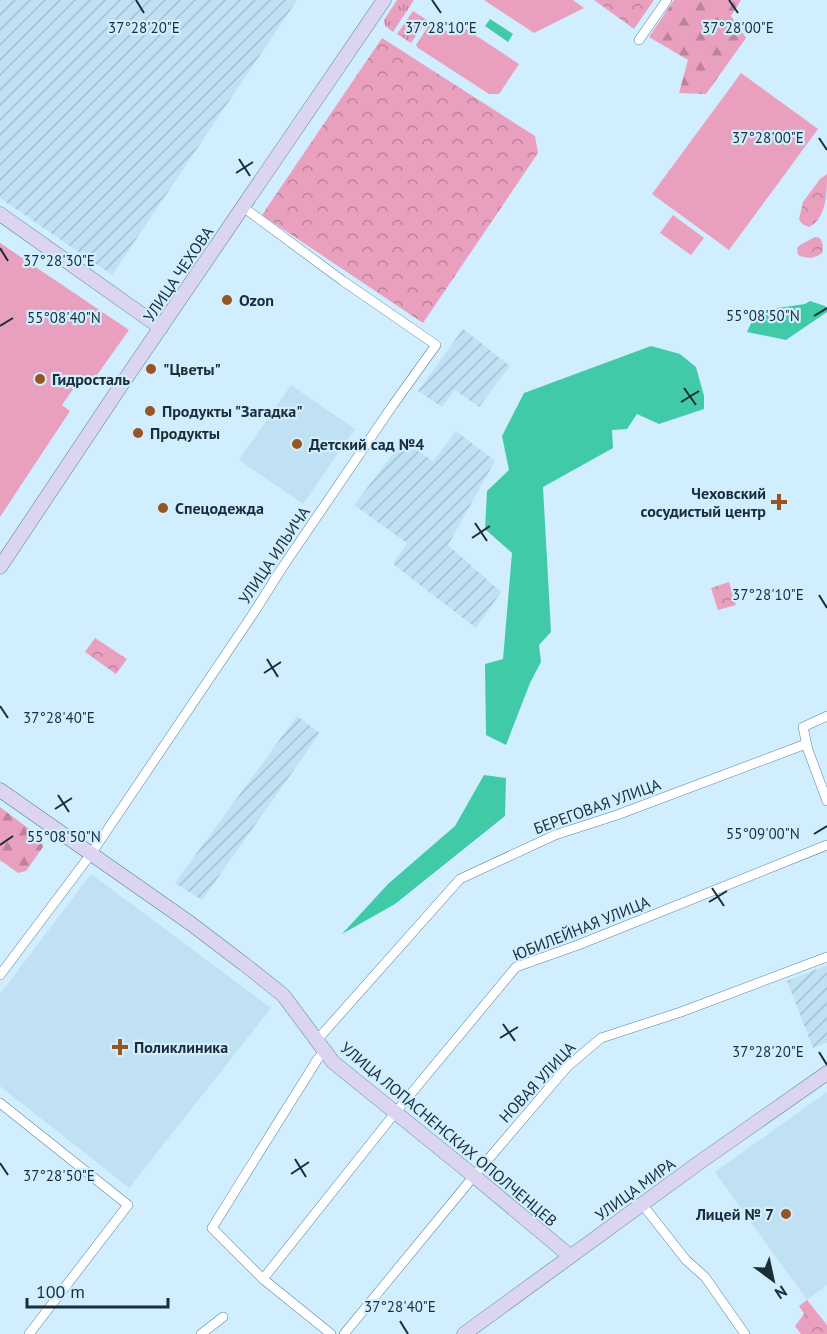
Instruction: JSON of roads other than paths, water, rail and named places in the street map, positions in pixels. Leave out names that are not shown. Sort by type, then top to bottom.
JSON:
[{"type":"street","name":"УЛИЦА ЧЕХОВА","points":[[0,567],[384,0]]},
{"type":"street","points":[[639,40],[667,0]]},
{"type":"street","name":"УЛИЦА ИЛЬИЧА","points":[[0,975],[91,854],[282,568],[436,345],[343,281],[243,207]]},
{"type":"street","points":[[0,214],[161,327]]},
{"type":"street","points":[[827,716],[803,727],[806,744],[827,801]]},
{"type":"street","name":"БЕРЕГОВАЯ УЛИЦА","points":[[263,1279],[212,1228],[310,1070],[320,1045],[460,879],[555,835],[617,815],[806,744]]},
{"type":"street","name":"УЛИЦА ЛОПАСНЕНСКИХ ОПОЛЧЕНЦЕВ","points":[[0,790],[182,918],[283,995],[333,1062],[570,1256]]},
{"type":"street","name":"ЮБИЛЕЙНАЯ УЛИЦА","points":[[263,1279],[395,1113],[516,967],[578,945],[827,845]]},
{"type":"street","name":"НОВАЯ УЛИЦА","points":[[344,1334],[567,1067],[601,1038],[827,957]]},
{"type":"street","name":"УЛИЦА МИРА","points":[[464,1334],[700,1162],[827,1073]]},
{"type":"street","points":[[0,1103],[128,1205],[29,1334]]},
{"type":"street","points":[[642,1204],[686,1260],[705,1277],[745,1334]]},
{"type":"street","points":[[263,1279],[331,1334]]},
{"type":"street","points":[[201,1334],[223,1317]]},
{"type":"place","name":"Ozon","points":[[227,300]]},
{"type":"place","name":"\"Цветы\"","points":[[151,369]]},
{"type":"place","name":"Гидросталь","points":[[40,379]]},
{"type":"place","name":"Продукты \"Загадка\"","points":[[150,411]]},
{"type":"place","name":"Продукты","points":[[138,433]]},
{"type":"place","name":"Детский сад №4","points":[[297,444]]},
{"type":"place","name":"Чеховский сосудистый центр","points":[[779,502]]},
{"type":"place","name":"Спецодежда","points":[[163,508]]},
{"type":"place","name":"Поликлиника","points":[[120,1047]]},
{"type":"place","name":"Лицей № 7","points":[[786,1214]]}]
